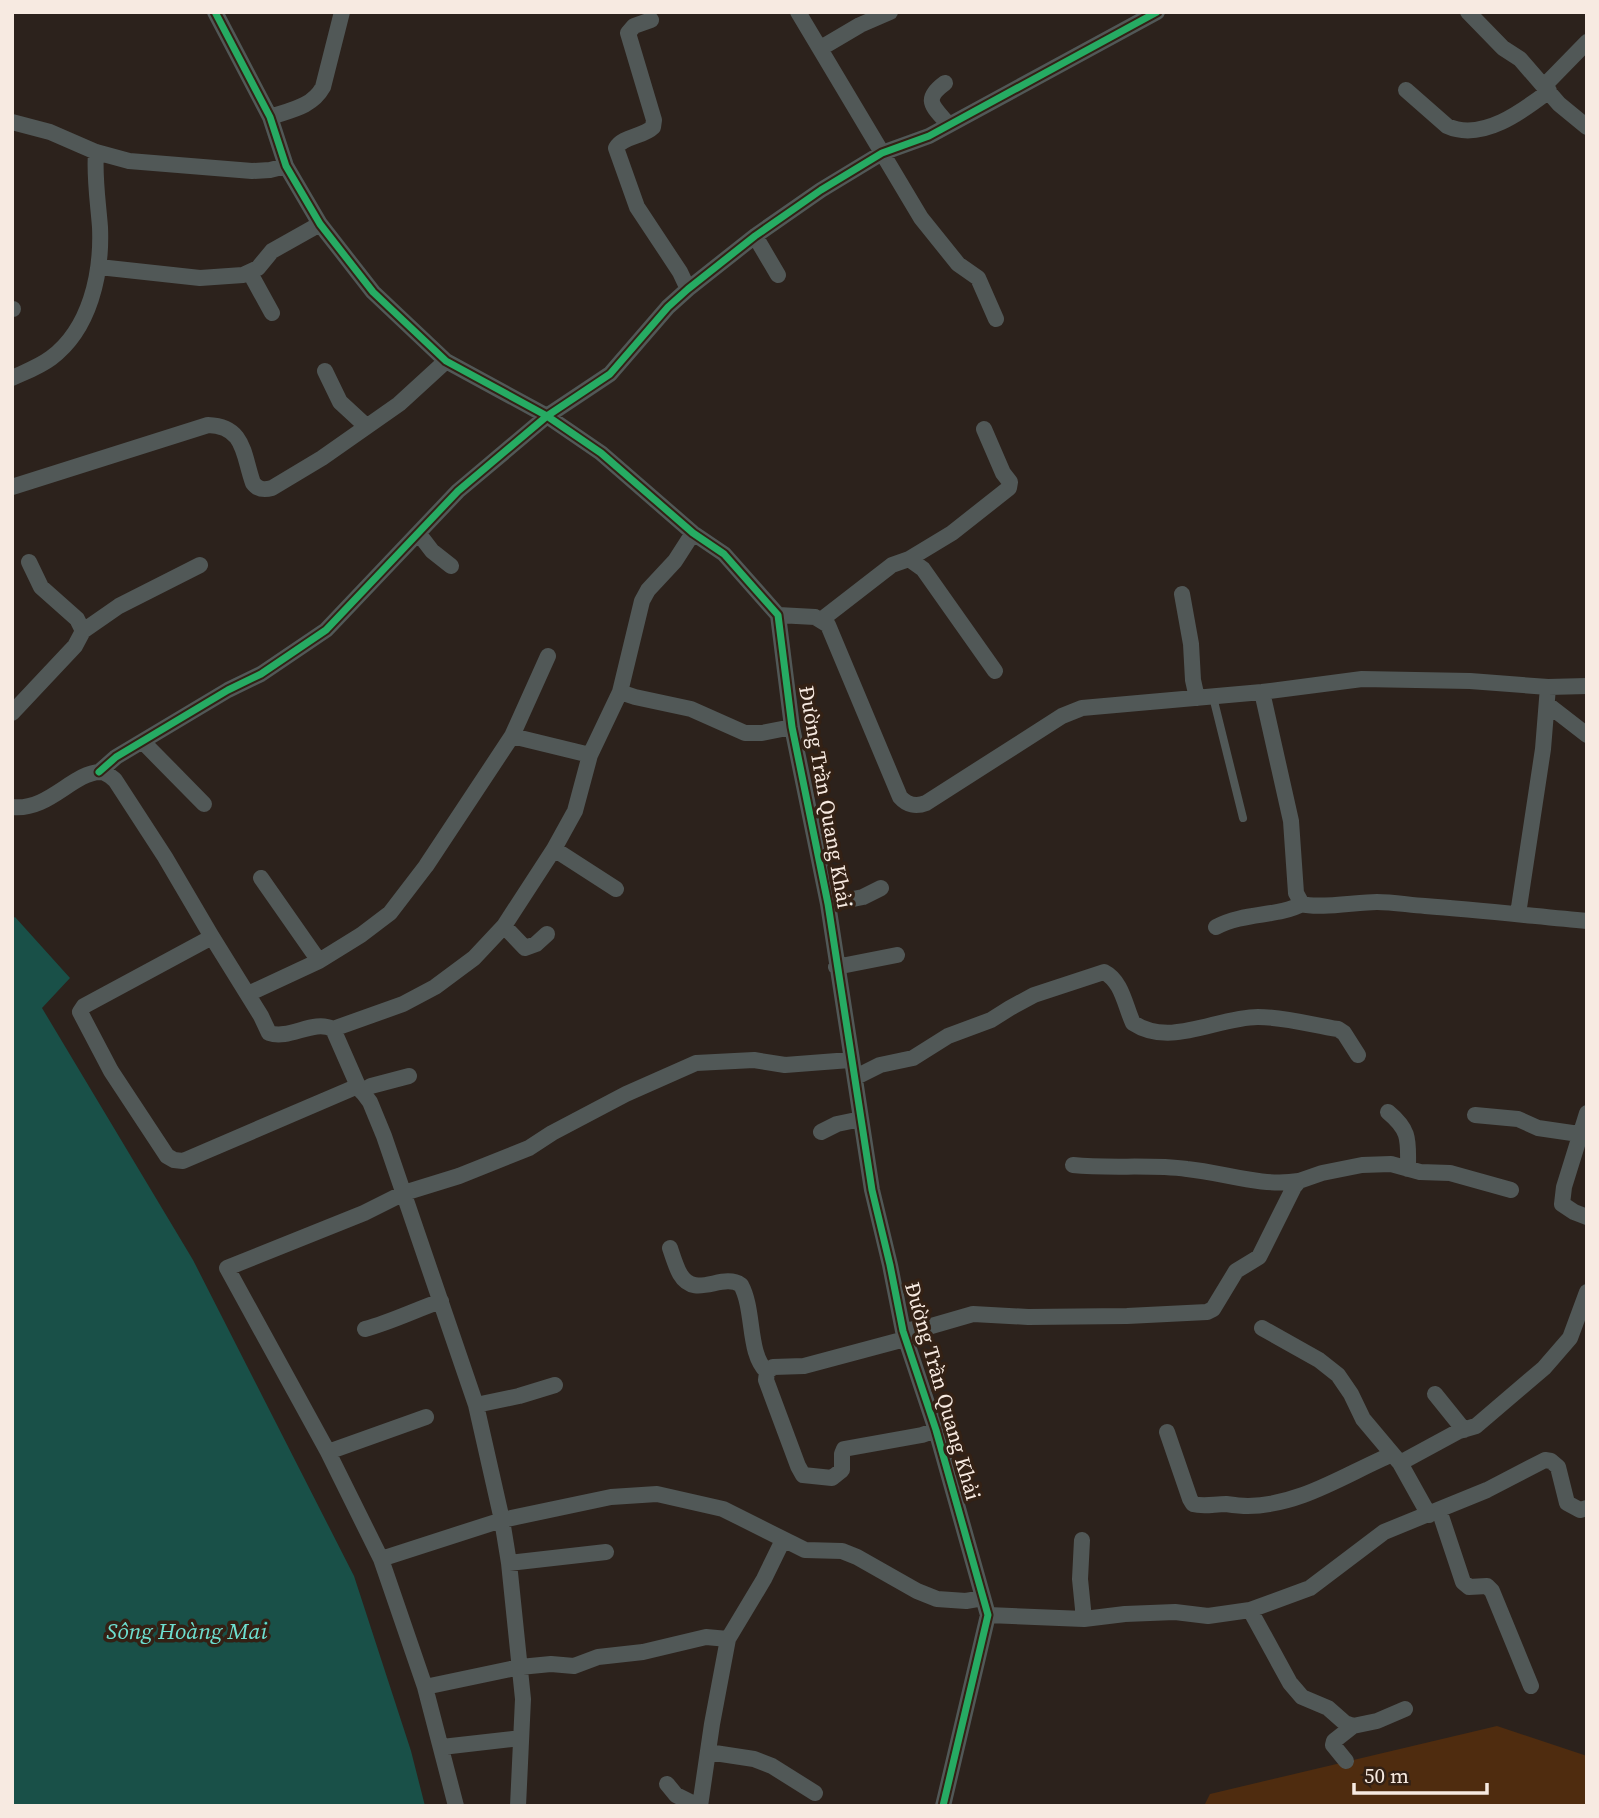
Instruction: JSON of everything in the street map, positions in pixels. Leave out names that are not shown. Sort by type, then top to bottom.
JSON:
[{"type":"street","points":[[215,12],[270,117],[286,166],[320,224],[373,292],[446,360],[547,415],[601,453],[694,533],[724,554],[778,615],[807,616],[828,625],[900,797],[906,803],[914,806],[926,803],[1062,716],[1096,706],[1262,692],[1362,680],[1587,686]]},
{"type":"street","points":[[270,117],[308,104],[319,95],[342,12]]},
{"type":"street","points":[[799,12],[925,224],[958,264],[978,278],[996,319]]},
{"type":"street","points":[[821,48],[860,25],[890,12]]},
{"type":"street","points":[[12,807],[25,808],[39,803],[99,772],[116,757],[143,743],[193,710],[261,674],[326,630],[458,491],[547,415],[610,374],[668,307],[688,289],[755,236],[821,190],[882,153],[929,136],[1157,12]]},
{"type":"street","points":[[1468,12],[1503,48],[1520,59],[1559,104],[1587,127]]},
{"type":"street","points":[[652,20],[634,26],[628,33],[644,82],[654,120],[653,127],[620,142],[616,148],[637,206],[688,289]]},
{"type":"street","points":[[1406,90],[1454,130],[1484,127],[1510,119],[1546,89],[1587,42]]},
{"type":"street","points":[[944,83],[933,92],[931,98],[932,106],[948,124]]},
{"type":"street","points":[[12,122],[50,132],[96,152],[129,161],[252,171],[286,166]]},
{"type":"street","points":[[12,378],[49,360],[74,335],[87,310],[99,267],[100,229],[93,169],[96,152]]},
{"type":"street","points":[[99,267],[200,278],[227,277],[258,268],[272,251],[320,224]]},
{"type":"street","points":[[755,236],[778,275]]},
{"type":"street","points":[[250,272],[272,313]]},
{"type":"street","points":[[12,486],[208,425],[227,429],[240,440],[253,483],[264,490],[272,488],[322,458],[399,404],[446,360]]},
{"type":"street","points":[[325,371],[340,402],[366,426]]},
{"type":"street","points":[[821,620],[892,565],[909,559],[952,533],[1009,488],[1010,482],[1003,473],[984,429]]},
{"type":"street","points":[[99,772],[108,774],[115,780],[165,857],[261,1016],[268,1033],[281,1036],[324,1026],[333,1029],[403,1004],[435,987],[474,958],[504,926],[554,849],[575,811],[590,755],[620,692],[642,601],[694,533]]},
{"type":"street","points":[[419,534],[432,551],[450,566]]},
{"type":"street","points":[[909,559],[923,569],[995,671]]},
{"type":"street","points":[[29,562],[41,587],[77,619],[83,631]]},
{"type":"street","points":[[13,710],[75,646],[83,631],[119,606],[200,565]]},
{"type":"street","points":[[1182,593],[1191,644],[1193,680],[1205,697]]},
{"type":"street","name":"Đường Trần Quang Khải","points":[[778,615],[792,727],[828,904],[872,1190],[891,1265],[904,1335],[936,1430],[988,1615],[944,1806]]},
{"type":"street","points":[[248,994],[319,961],[379,923],[399,903],[512,736],[548,656]]},
{"type":"street","points":[[1518,914],[1543,749],[1548,687]]},
{"type":"street","points":[[620,692],[691,709],[745,733],[762,733],[792,727]]},
{"type":"street","points":[[1262,692],[1291,821],[1296,893],[1301,904]]},
{"type":"street","points":[[1547,704],[1587,735]]},
{"type":"street","points":[[512,736],[590,755]]},
{"type":"street","points":[[143,743],[204,804]]},
{"type":"street","points":[[554,849],[616,888]]},
{"type":"street","points":[[261,878],[319,961]]},
{"type":"street","points":[[828,904],[863,897],[881,888]]},
{"type":"street","points":[[1216,927],[1231,919],[1301,904],[1308,906],[1378,902],[1467,908],[1587,922]]},
{"type":"street","points":[[504,926],[525,948],[536,944],[547,934]]},
{"type":"street","points":[[212,937],[84,1006],[80,1012],[111,1071],[167,1156],[183,1161],[360,1089],[409,1076]]},
{"type":"street","points":[[836,967],[897,955]]},
{"type":"street","points":[[856,1077],[880,1065],[913,1058],[948,1036],[991,1020],[1034,995],[1104,972],[1111,975],[1119,988],[1133,1023],[1153,1033],[1171,1033],[1246,1018],[1267,1017],[1338,1029],[1344,1033],[1358,1055]]},
{"type":"street","points":[[333,1029],[360,1089],[370,1102],[477,1405],[502,1520],[520,1667],[523,1699],[518,1806]]},
{"type":"street","points":[[456,1806],[425,1687],[382,1559],[328,1452],[227,1268],[363,1213],[404,1193],[459,1176],[529,1148],[626,1094],[696,1063],[754,1060],[785,1065],[850,1060]]},
{"type":"street","points":[[1388,1112],[1399,1121],[1407,1134],[1408,1169]]},
{"type":"street","points":[[1587,1113],[1564,1187],[1562,1204],[1587,1217]]},
{"type":"street","points":[[1475,1115],[1518,1119],[1538,1128],[1579,1134]]},
{"type":"street","points":[[821,1132],[837,1124],[861,1119]]},
{"type":"street","points":[[1073,1165],[1185,1168],[1268,1184],[1299,1181],[1362,1165],[1391,1164],[1408,1169],[1450,1173],[1511,1190]]},
{"type":"street","points":[[936,1430],[844,1449],[842,1470],[832,1478],[803,1475],[797,1466],[766,1380],[767,1372],[773,1367],[804,1366],[973,1314],[1028,1317],[1127,1316],[1213,1309],[1236,1271],[1259,1257],[1289,1194],[1299,1181]]},
{"type":"street","points":[[670,1248],[681,1277],[689,1283],[703,1287],[727,1279],[741,1284],[748,1301],[757,1362],[767,1372]]},
{"type":"street","points":[[1167,1432],[1193,1504],[1265,1504],[1308,1494],[1386,1457],[1395,1458],[1476,1426],[1544,1368],[1570,1338],[1587,1292]]},
{"type":"street","points":[[365,1329],[440,1301]]},
{"type":"street","points":[[1262,1328],[1319,1360],[1338,1375],[1363,1419],[1434,1513],[1463,1582],[1469,1587],[1487,1586],[1492,1591],[1531,1686]]},
{"type":"street","points":[[477,1405],[555,1385]]},
{"type":"street","points":[[1435,1394],[1464,1430]]},
{"type":"street","points":[[328,1452],[426,1418]]},
{"type":"street","points":[[988,1615],[1084,1619],[1175,1612],[1208,1616],[1250,1610],[1310,1588],[1384,1532],[1487,1490],[1545,1460],[1558,1467],[1567,1503],[1573,1508],[1587,1508]]},
{"type":"street","points":[[382,1559],[502,1520],[611,1497],[657,1494],[723,1509],[805,1550],[842,1551],[937,1599],[966,1601],[983,1598]]},
{"type":"street","points":[[667,1784],[676,1795],[699,1806],[728,1639],[764,1578],[783,1539]]},
{"type":"street","points":[[1082,1540],[1080,1579],[1084,1619]]},
{"type":"street","points":[[509,1563],[606,1552]]},
{"type":"street","points":[[1250,1610],[1298,1694],[1328,1709],[1353,1726]]},
{"type":"street","points":[[425,1687],[520,1667],[551,1664],[574,1666],[598,1657],[643,1652],[706,1637],[728,1639]]},
{"type":"street","points":[[1346,1761],[1333,1745],[1334,1741],[1353,1726],[1377,1721],[1405,1709]]},
{"type":"street","points":[[442,1747],[521,1738]]},
{"type":"street","points":[[708,1752],[754,1759],[772,1766],[810,1793],[815,1793]]},
{"type":"lane","points":[[1205,697],[1243,818]]},
{"type":"shaded area","points":[[1497,1726],[1587,1756],[1587,1806],[1204,1806],[1210,1794]]},
{"type":"water","name":"Sông Hoàng Mai","points":[[15,917],[70,978],[42,1008],[193,1260],[354,1576],[411,1751],[425,1806],[12,1806],[12,919]]},
{"type":"cycle path","points":[[215,12],[270,117],[286,166],[320,224],[373,292],[446,361],[547,416],[601,453],[693,533],[724,554],[778,615],[792,727],[828,904],[872,1190],[903,1331],[936,1430],[988,1615],[943,1806]]},
{"type":"cycle path","points":[[99,772],[116,757],[228,690],[261,674],[326,630],[458,491],[547,416],[610,374],[668,307],[755,236],[821,190],[882,153],[929,136],[1157,12]]}]
